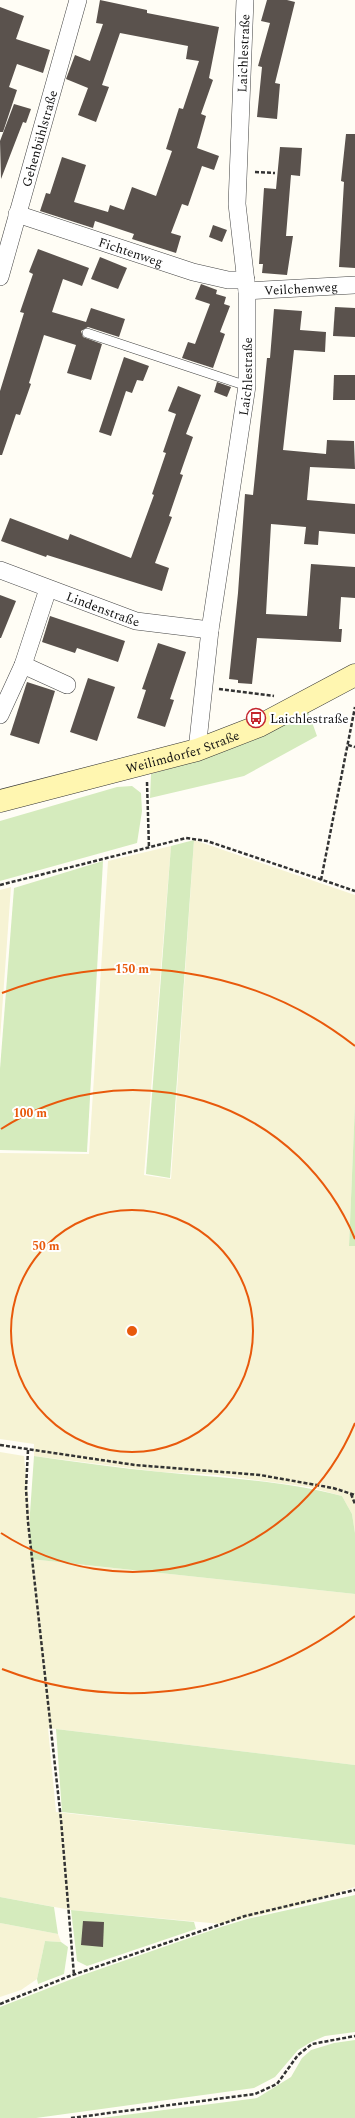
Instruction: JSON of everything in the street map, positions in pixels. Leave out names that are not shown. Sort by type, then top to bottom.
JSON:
[{"type":"main road","name":"Weilimdorfer Straße","points":[[0,801],[149,764],[197,750],[259,726],[355,675]]},
{"type":"street","name":"Gehenbühlstraße","points":[[0,277],[78,0]]},
{"type":"street","name":"Laichlestraße","points":[[197,750],[210,630],[247,386],[246,286],[237,204],[241,1]]},
{"type":"street","name":"Fichtenweg","points":[[17,214],[193,272],[228,280],[246,286]]},
{"type":"street","name":"Veilchenweg","points":[[246,286],[355,285]]},
{"type":"street","name":"Lindenstraße","points":[[0,570],[136,621],[210,630]]},
{"type":"street","points":[[0,714],[23,665],[48,589]]},
{"type":"street","points":[[23,665],[67,685]]},
{"type":"lane","points":[[86,333],[247,386]]},
{"type":"path","points":[[238,172],[275,173]]},
{"type":"path","points":[[203,686],[278,697]]},
{"type":"path","points":[[321,880],[355,706]]},
{"type":"path","points":[[348,746],[355,747]]},
{"type":"path","points":[[149,764],[147,782],[149,848]]},
{"type":"path","points":[[0,885],[186,838],[196,838],[355,891]]},
{"type":"path","points":[[0,1445],[135,1465],[267,1476],[333,1488],[355,1495]]},
{"type":"path","points":[[28,1450],[26,1489],[28,1522],[59,1805],[74,1975]]},
{"type":"path","points":[[351,1494],[355,1504]]},
{"type":"path","points":[[0,2004],[74,1975],[245,1916],[355,1890]]},
{"type":"path","points":[[71,2118],[255,2094],[277,2084],[298,2054],[312,2044],[355,2036]]},
{"type":"shaded area","points":[[194,840],[355,895],[355,1104],[349,1245],[355,1246],[355,1533],[352,1514],[342,1496],[309,1487],[217,1475],[161,1472],[34,1456],[34,1444],[0,1439],[0,1153],[89,1154],[108,861],[171,846],[144,1175],[171,1179]]},
{"type":"shaded area","points":[[11,887],[0,1039],[0,890]]},
{"type":"shaded area","points":[[0,1452],[24,1456],[30,1513],[30,1559],[355,1594],[355,1765],[48,1728],[56,1812],[355,1845],[355,1887],[301,1905],[221,1924],[71,1910],[0,1897]]},
{"type":"shaded area","points":[[0,1923],[58,1934],[61,1942],[45,1941],[37,1979],[21,1990],[0,1997]]},
{"type":"green space","points":[[308,711],[317,736],[244,776],[150,798],[151,774],[199,760]]},
{"type":"green space","points":[[132,786],[141,793],[142,811],[137,843],[0,881],[0,821],[117,787]]},
{"type":"green space","points":[[194,840],[170,1178],[146,1174],[171,846]]},
{"type":"green space","points":[[103,861],[87,1152],[0,1150],[0,1069],[14,888]]},
{"type":"green space","points":[[355,1104],[355,1246],[349,1246]]},
{"type":"green space","points":[[34,1456],[129,1469],[275,1483],[297,1486],[342,1496],[352,1514],[355,1533],[355,1594],[30,1559],[30,1513]]},
{"type":"green space","points":[[56,1729],[355,1765],[355,1845],[62,1812]]},
{"type":"green space","points":[[355,1895],[355,2032],[325,2036],[311,2042],[298,2050],[275,2077],[254,2088],[36,2118],[0,2118],[0,2007],[77,1977],[221,1927],[247,1919]]},
{"type":"green space","points":[[0,1897],[54,1907],[58,1934],[0,1923]]},
{"type":"green space","points":[[71,1910],[194,1922],[196,1929],[87,1966],[77,1961]]},
{"type":"green space","points":[[45,1941],[61,1942],[68,1947],[64,1974],[38,1984],[37,1979]]},
{"type":"green space","points":[[355,2040],[355,2118],[101,2118],[257,2098],[291,2077],[302,2058],[311,2050],[334,2043]]},
{"type":"building","points":[[100,0],[147,10],[147,13],[219,27],[209,78],[213,80],[201,114],[206,116],[197,148],[219,156],[214,170],[202,166],[188,206],[182,204],[171,233],[181,236],[176,253],[132,239],[134,234],[95,221],[93,228],[40,211],[46,193],[50,194],[62,157],[86,165],[74,202],[108,212],[110,205],[124,210],[132,187],[156,196],[172,151],[166,149],[179,108],[183,109],[199,61],[186,59],[188,46],[120,33],[102,85],[109,87],[96,122],[78,115],[88,88],[66,79],[75,55],[90,61],[103,24],[96,23]]},
{"type":"building","points":[[267,0],[287,0],[295,2],[275,83],[280,84],[277,119],[257,117],[262,67],[258,66],[270,23],[261,21]]},
{"type":"building","points":[[0,7],[24,16],[16,39],[50,50],[43,73],[17,64],[9,87],[17,90],[3,132],[0,132]]},
{"type":"building","points":[[14,104],[31,109],[26,123],[23,122],[1,179],[0,141]]},
{"type":"building","points":[[346,134],[355,134],[355,268],[339,267],[344,182],[341,181]]},
{"type":"building","points":[[280,147],[302,148],[300,176],[291,175],[286,236],[293,236],[287,275],[262,273],[263,264],[259,264],[264,188],[276,189]]},
{"type":"building","points":[[213,225],[227,230],[222,242],[209,237]]},
{"type":"building","points":[[38,249],[89,268],[82,286],[63,279],[52,312],[86,322],[91,308],[125,319],[119,337],[88,327],[81,331],[83,337],[102,344],[91,380],[67,373],[76,345],[44,335],[29,383],[31,384],[20,415],[16,414],[2,455],[0,455],[0,391],[24,313],[20,312],[33,274],[29,272]]},
{"type":"building","points":[[100,257],[127,268],[118,289],[91,279]]},
{"type":"building","points":[[201,284],[217,290],[216,294],[226,297],[224,304],[230,306],[220,332],[225,334],[213,368],[182,358],[188,342],[195,344],[210,304],[195,299]]},
{"type":"building","points":[[335,307],[355,308],[355,337],[333,336]]},
{"type":"building","points":[[274,309],[302,311],[300,330],[326,332],[325,352],[294,350],[283,450],[326,454],[327,440],[354,441],[355,469],[310,467],[307,500],[355,504],[355,534],[319,531],[318,545],[304,544],[306,527],[271,524],[266,614],[307,616],[311,564],[355,567],[355,598],[341,597],[339,629],[342,629],[341,642],[257,638],[252,684],[238,683],[238,680],[229,679],[238,593],[245,494],[253,495],[267,358],[270,358]]},
{"type":"building","points":[[124,357],[149,366],[143,381],[137,380],[132,393],[126,391],[111,436],[99,432]]},
{"type":"building","points":[[334,375],[355,375],[355,400],[333,400]]},
{"type":"building","points":[[217,382],[231,387],[227,397],[214,392]]},
{"type":"building","points":[[178,386],[201,395],[186,434],[193,437],[180,474],[183,475],[169,516],[172,517],[155,563],[169,568],[162,591],[47,555],[46,557],[1,541],[10,518],[68,540],[70,534],[131,558],[154,495],[152,494],[166,453],[163,452],[176,414],[168,411]]},
{"type":"building","points":[[0,595],[16,601],[1,638],[0,638]]},
{"type":"building","points":[[50,616],[125,641],[118,662],[77,648],[75,653],[42,642]]},
{"type":"building","points":[[158,643],[186,652],[170,699],[174,700],[165,727],[137,718],[146,690],[142,689]]},
{"type":"building","points":[[88,678],[115,687],[97,741],[70,732]]},
{"type":"building","points":[[27,682],[55,691],[39,744],[10,735]]},
{"type":"building","points":[[83,1921],[104,1922],[103,1947],[81,1945]]},
{"type":"place","name":"Laichlestraße","points":[[256,718]]}]
